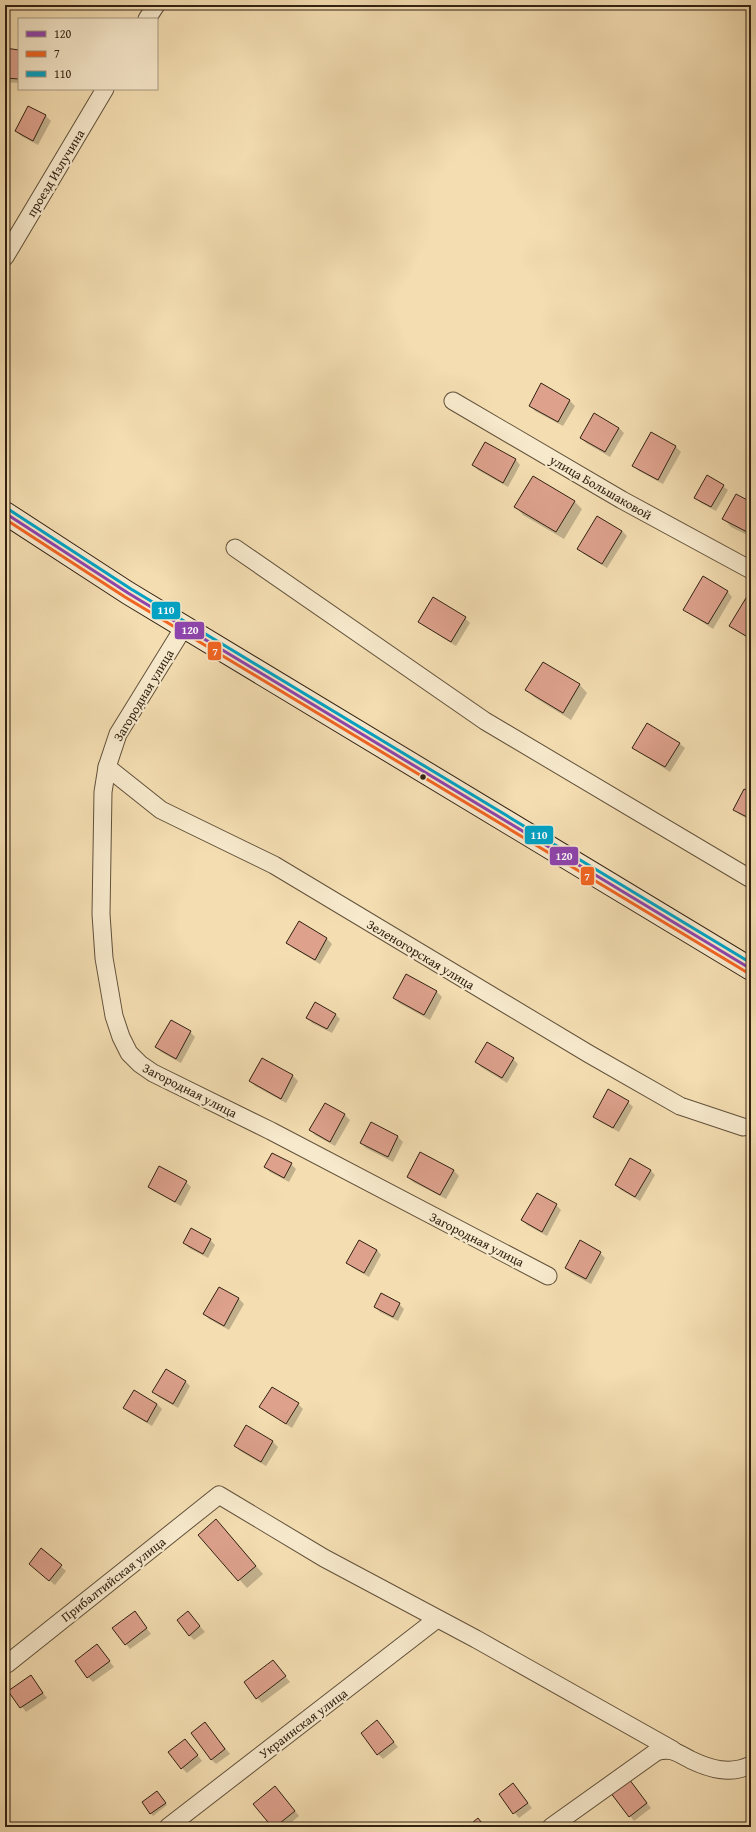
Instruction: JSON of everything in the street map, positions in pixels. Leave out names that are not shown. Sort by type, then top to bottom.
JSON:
[{"type":"main road","points":[[5,513],[128,593],[751,969]]},
{"type":"street","points":[[148,18],[156,5]]},
{"type":"street","name":"проезд Излучина","points":[[5,257],[105,90]]},
{"type":"street","name":"улица Большаковой","points":[[453,401],[622,500],[751,570]]},
{"type":"street","points":[[235,548],[485,721],[751,879]]},
{"type":"street","name":"Загородная улица","points":[[184,627],[118,734],[107,767],[103,792],[100,914],[104,958],[114,1016],[120,1037],[129,1053],[140,1064],[153,1073],[271,1131],[548,1276]]},
{"type":"street","name":"Зеленогорская улица","points":[[107,767],[161,810],[274,866],[522,1014],[680,1106],[742,1127]]},
{"type":"street","name":"Прибалтийская улица","points":[[7,1664],[218,1495],[324,1558],[437,1619]]},
{"type":"street","points":[[437,1619],[476,1639],[690,1760],[718,1770],[736,1771],[751,1766]]},
{"type":"street","name":"Украинская улица","points":[[168,1827],[437,1619]]},
{"type":"street","points":[[551,1827],[650,1755],[662,1750],[673,1750]]},
{"type":"building","points":[[5,48],[18,50],[18,79],[5,78]]},
{"type":"building","points":[[28,106],[46,115],[33,141],[15,131]]},
{"type":"building","points":[[541,383],[570,400],[558,422],[529,406]]},
{"type":"building","points":[[594,413],[619,428],[605,452],[580,438]]},
{"type":"building","points":[[651,432],[676,446],[658,480],[632,466]]},
{"type":"building","points":[[485,442],[516,459],[503,483],[472,465]]},
{"type":"building","points":[[707,475],[724,485],[711,507],[694,498]]},
{"type":"building","points":[[533,476],[575,501],[556,532],[514,507]]},
{"type":"building","points":[[736,494],[751,502],[751,534],[722,519]]},
{"type":"building","points":[[597,516],[622,531],[602,564],[577,549]]},
{"type":"building","points":[[703,576],[728,591],[708,624],[683,610]]},
{"type":"building","points":[[749,593],[751,594],[751,639],[729,626]]},
{"type":"building","points":[[433,597],[466,617],[451,642],[418,622]]},
{"type":"building","points":[[543,662],[580,684],[563,713],[525,690]]},
{"type":"building","points":[[647,723],[680,743],[665,767],[632,748]]},
{"type":"building","points":[[744,789],[751,792],[751,819],[733,810]]},
{"type":"building","points":[[299,921],[327,938],[315,960],[286,943]]},
{"type":"building","points":[[406,974],[437,991],[424,1015],[393,998]]},
{"type":"building","points":[[315,1002],[336,1014],[327,1029],[306,1018]]},
{"type":"building","points":[[171,1020],[191,1031],[176,1059],[155,1047]]},
{"type":"building","points":[[487,1042],[514,1058],[502,1078],[475,1062]]},
{"type":"building","points":[[262,1058],[293,1075],[281,1099],[249,1081]]},
{"type":"building","points":[[608,1089],[629,1101],[613,1128],[593,1117]]},
{"type":"building","points":[[325,1103],[345,1114],[330,1142],[309,1130]]},
{"type":"building","points":[[371,1122],[398,1136],[388,1157],[360,1143]]},
{"type":"building","points":[[420,1152],[454,1170],[440,1195],[407,1177]]},
{"type":"building","points":[[272,1153],[292,1163],[284,1178],[264,1167]]},
{"type":"building","points":[[630,1158],[651,1170],[635,1197],[615,1185]]},
{"type":"building","points":[[159,1166],[187,1181],[175,1202],[148,1187]]},
{"type":"building","points":[[537,1193],[557,1204],[542,1232],[521,1220]]},
{"type":"building","points":[[191,1228],[211,1239],[203,1254],[183,1243]]},
{"type":"building","points":[[359,1240],[377,1250],[364,1273],[346,1263]]},
{"type":"building","points":[[580,1240],[601,1252],[586,1279],[565,1268]]},
{"type":"building","points":[[219,1287],[239,1298],[224,1326],[203,1314]]},
{"type":"building","points":[[381,1293],[400,1303],[393,1317],[374,1307]]},
{"type":"building","points":[[166,1369],[186,1381],[173,1404],[152,1392]]},
{"type":"building","points":[[272,1387],[299,1403],[286,1424],[259,1407]]},
{"type":"building","points":[[134,1390],[157,1404],[147,1422],[123,1408]]},
{"type":"building","points":[[246,1425],[273,1441],[261,1462],[234,1446]]},
{"type":"building","points":[[216,1519],[256,1566],[238,1581],[198,1535]]},
{"type":"building","points":[[41,1548],[62,1565],[49,1581],[29,1564]]},
{"type":"building","points":[[135,1611],[147,1628],[125,1645],[112,1628]]},
{"type":"building","points":[[188,1611],[200,1626],[189,1636],[177,1620]]},
{"type":"building","points":[[97,1644],[110,1661],[87,1678],[75,1661]]},
{"type":"building","points":[[273,1660],[286,1676],[256,1699],[244,1682]]},
{"type":"building","points":[[31,1675],[43,1693],[20,1708],[8,1691]]},
{"type":"building","points":[[377,1720],[394,1742],[377,1755],[361,1733]]},
{"type":"building","points":[[205,1722],[225,1749],[211,1760],[191,1733]]},
{"type":"building","points":[[185,1739],[198,1755],[181,1769],[168,1752]]},
{"type":"building","points":[[629,1779],[647,1803],[629,1817],[610,1792]]},
{"type":"building","points":[[513,1783],[528,1803],[513,1814],[499,1794]]},
{"type":"building","points":[[275,1786],[295,1811],[275,1827],[272,1827],[253,1804]]},
{"type":"building","points":[[157,1791],[166,1803],[150,1814],[142,1802]]},
{"type":"building","points":[[478,1818],[485,1827],[467,1827]]},
{"type":"transit line","name":"110","points":[[8,509],[131,589],[751,963]]},
{"type":"transit line","name":"120","points":[[5,513],[128,593],[751,969]]},
{"type":"transit line","name":"7","points":[[5,519],[125,597],[748,973]]}]
